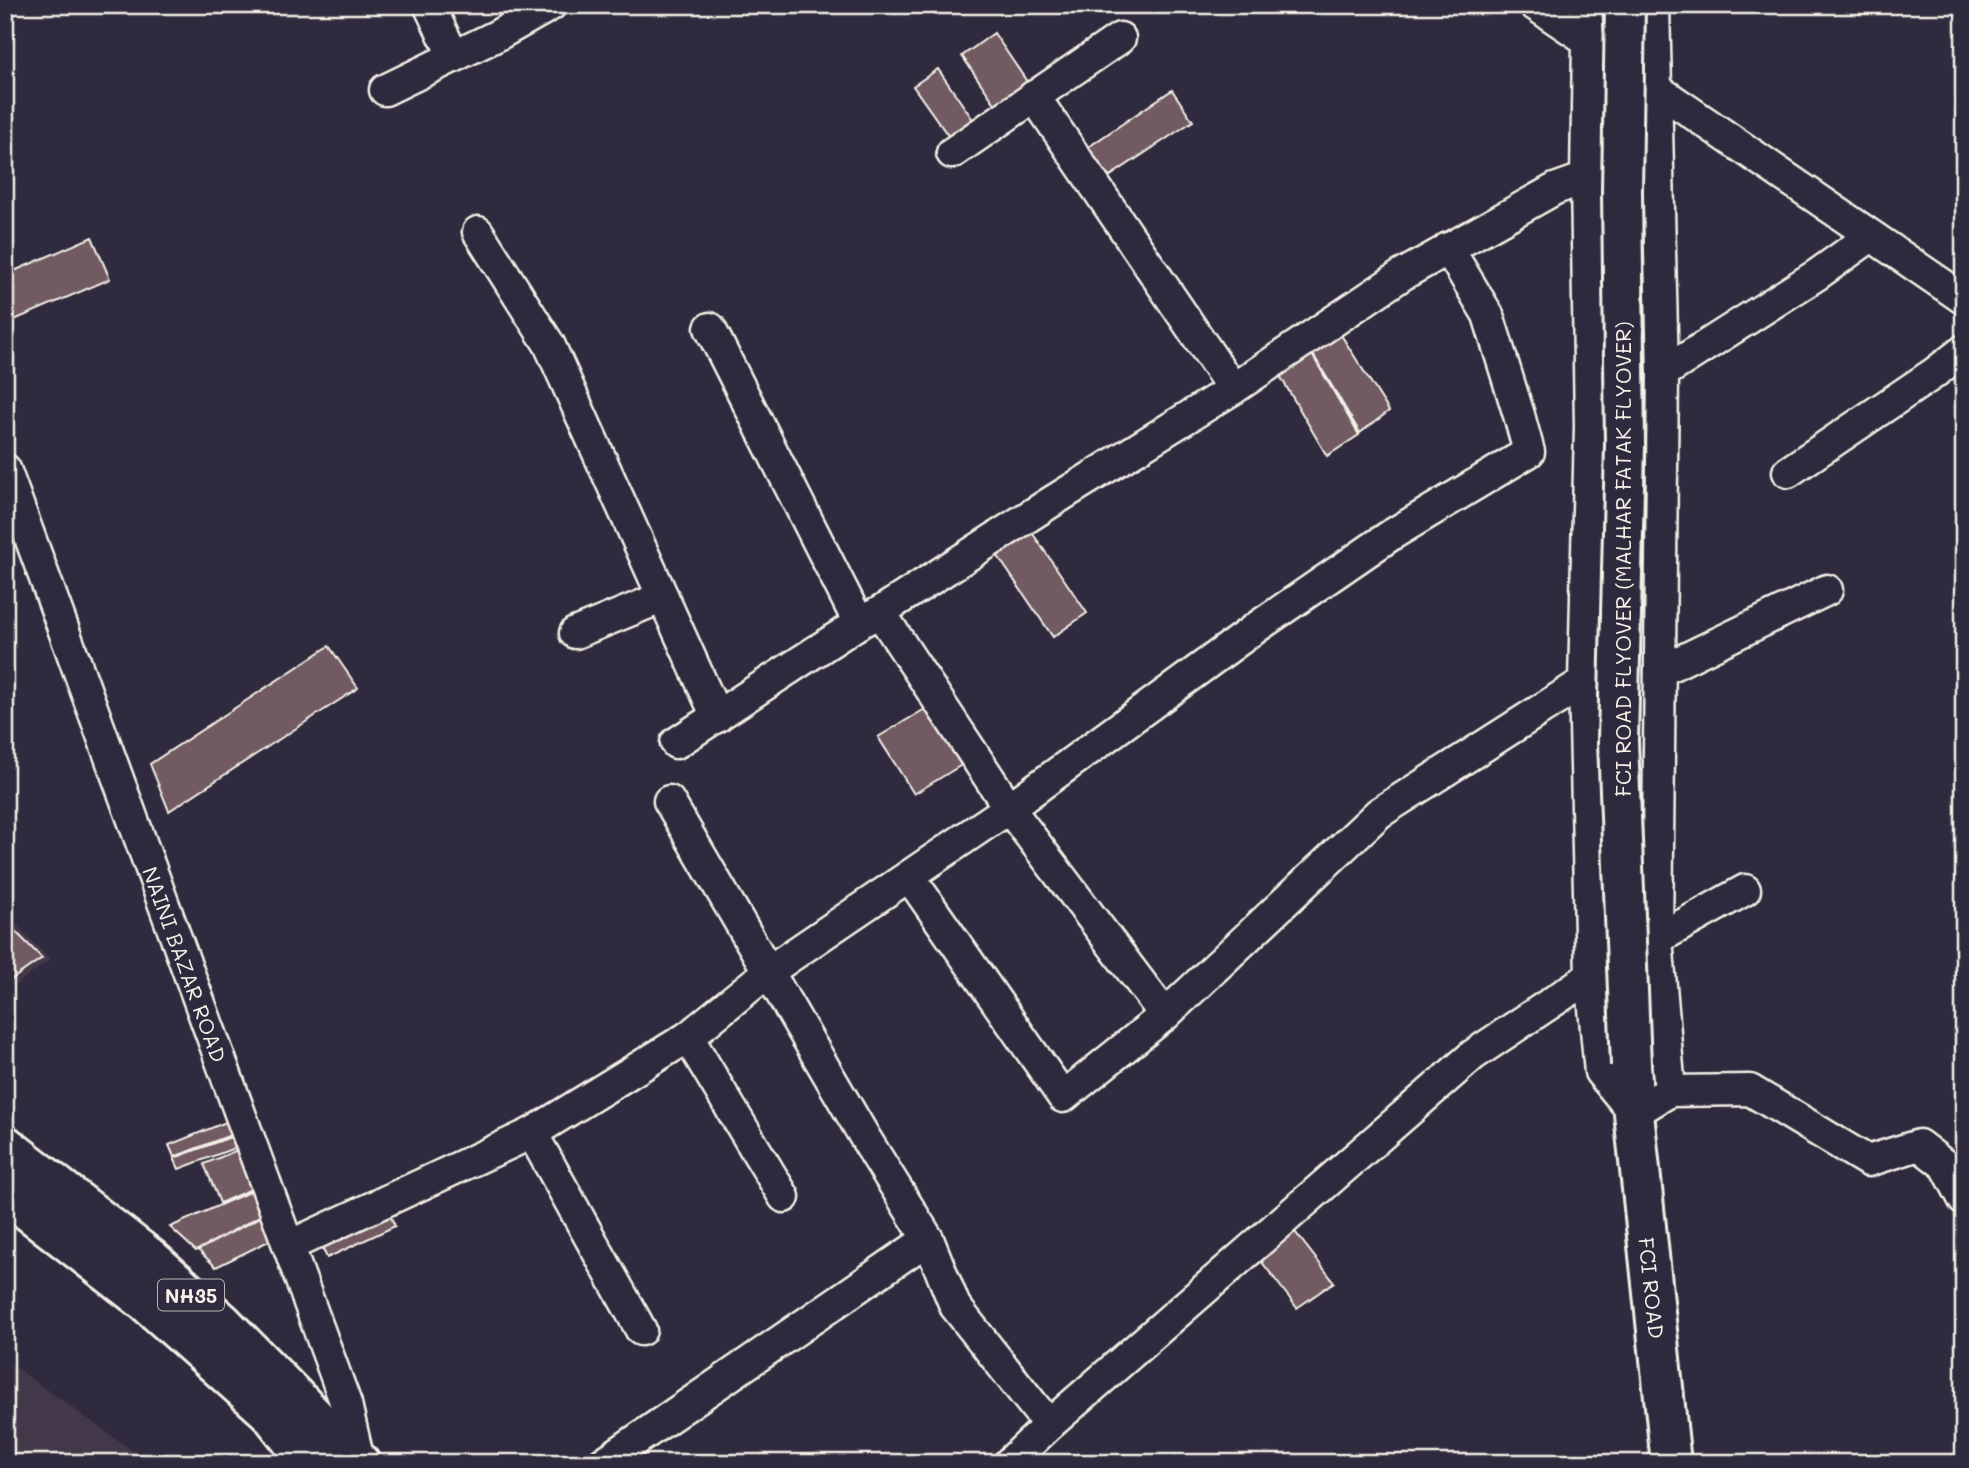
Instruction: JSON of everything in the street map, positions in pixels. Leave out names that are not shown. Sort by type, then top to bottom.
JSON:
[{"type":"main road","name":"FCI ROAD FLYOVER (MALHAR FATAK FLYOVER)","points":[[1625,5],[1622,191],[1625,445],[1618,741],[1634,1113]]},
{"type":"main road","name":"FCI ROAD","points":[[1634,1113],[1671,1463]]},
{"type":"main road","name":"NH35","points":[[5,1145],[149,1257],[223,1323],[360,1462]]},
{"type":"main road","name":"NH35","points":[[5,1193],[157,1312],[270,1413],[309,1463]]},
{"type":"street","points":[[429,5],[454,57]]},
{"type":"street","points":[[385,90],[496,36],[551,5]]},
{"type":"street","points":[[1535,5],[1964,299]]},
{"type":"street","points":[[1586,5],[1590,426],[1584,682],[1591,976],[1600,1072],[1634,1113],[1670,1091],[1751,1090],[1868,1161],[1919,1144],[1946,1166],[1964,1200]]},
{"type":"street","points":[[1654,5],[1663,373],[1657,939],[1670,1091]]},
{"type":"street","points":[[952,153],[1120,38]]},
{"type":"street","points":[[1034,96],[1233,389]]},
{"type":"street","points":[[676,743],[870,617],[1233,389],[1402,275],[1555,189],[1586,178]]},
{"type":"street","points":[[478,232],[549,344],[717,717]]},
{"type":"street","points":[[1663,373],[1818,274],[1871,236]]},
{"type":"street","points":[[289,1246],[532,1133],[688,1037],[769,971],[1009,808],[1269,619],[1391,536],[1529,452],[1488,315],[1448,248]]},
{"type":"street","points":[[710,328],[870,617],[1165,1016]]},
{"type":"street","points":[[1788,472],[1964,351]]},
{"type":"street","name":"NAINI BAZAR ROAD","points":[[5,469],[346,1404],[360,1462]]},
{"type":"street","points":[[1660,671],[1828,590]]},
{"type":"street","points":[[575,634],[663,597]]},
{"type":"street","points":[[909,876],[1063,1097],[1165,1016],[1379,813],[1584,682]]},
{"type":"street","points":[[669,801],[867,1141],[928,1239],[955,1306],[1049,1425]]},
{"type":"street","points":[[1657,939],[1745,890]]},
{"type":"street","points":[[1009,1463],[1049,1425],[1474,1055],[1591,976]]},
{"type":"street","points":[[688,1037],[784,1197]]},
{"type":"street","points":[[532,1133],[641,1330]]},
{"type":"street","points":[[603,1463],[928,1239]]},
{"type":"shaded area","points":[[5,916],[10,924],[17,925],[50,960],[5,993]]},
{"type":"shaded area","points":[[5,1360],[150,1463],[5,1463]]},
{"type":"building","points":[[994,33],[1034,92],[1002,114],[962,56]]},
{"type":"building","points":[[938,69],[978,127],[954,144],[913,86]]},
{"type":"building","points":[[1172,90],[1193,121],[1104,180],[1084,150]]},
{"type":"building","points":[[92,237],[110,279],[5,324],[5,275]]},
{"type":"building","points":[[1336,327],[1389,411],[1360,433],[1308,346]]},
{"type":"building","points":[[1307,346],[1359,435],[1327,456],[1276,369]]},
{"type":"building","points":[[1031,531],[1087,613],[1053,637],[995,552]]},
{"type":"building","points":[[329,646],[358,688],[169,811],[150,764]]},
{"type":"building","points":[[930,706],[968,761],[914,794],[878,737]]},
{"type":"building","points":[[5,918],[42,958],[5,984]]},
{"type":"building","points":[[231,1120],[236,1133],[174,1157],[169,1145]]},
{"type":"building","points":[[236,1135],[240,1146],[179,1169],[174,1158]]},
{"type":"building","points":[[242,1148],[256,1187],[220,1203],[204,1164]]},
{"type":"building","points":[[256,1189],[265,1213],[196,1251],[170,1227]]},
{"type":"building","points":[[270,1212],[279,1236],[216,1267],[198,1250]]},
{"type":"building","points":[[389,1213],[395,1226],[327,1258],[321,1245]]},
{"type":"building","points":[[1289,1224],[1334,1282],[1297,1308],[1255,1253]]}]
